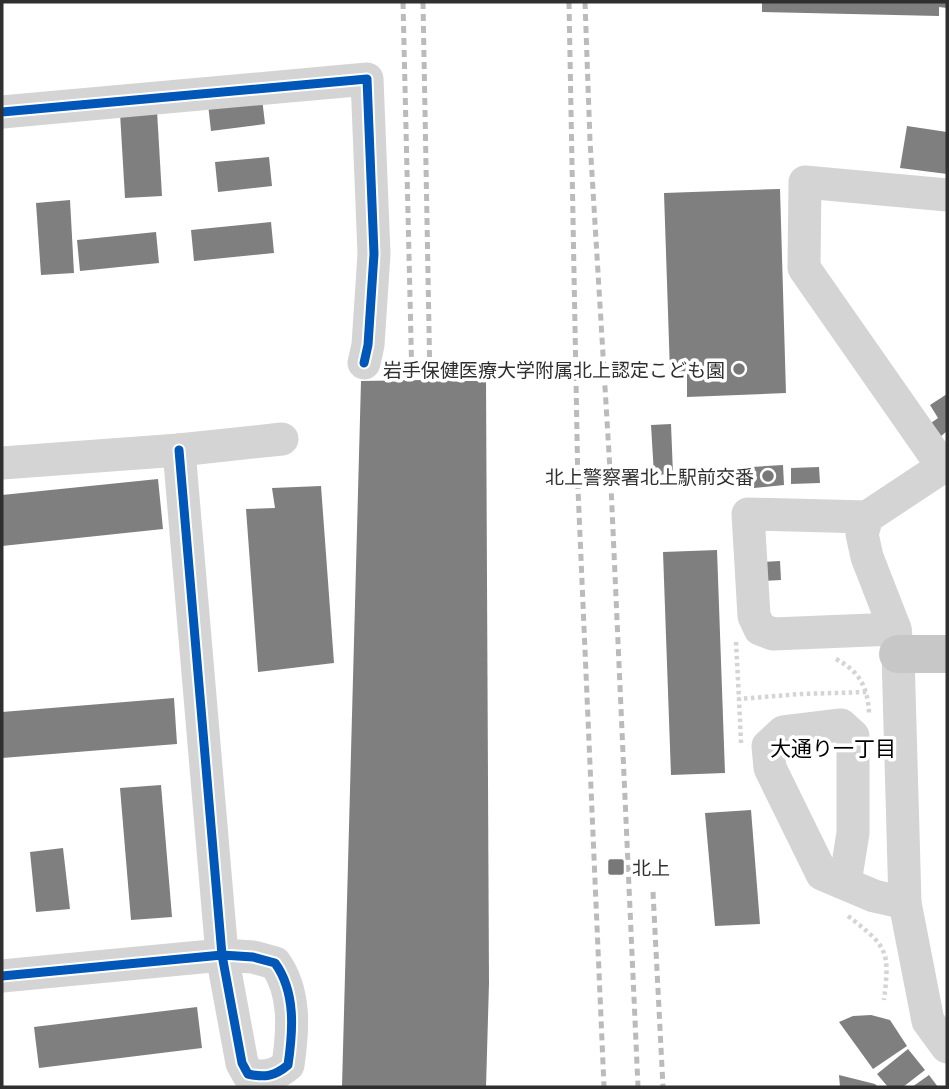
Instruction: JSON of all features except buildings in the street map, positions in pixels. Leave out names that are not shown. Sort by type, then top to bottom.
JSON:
[{"type":"main road","points":[[896,641],[947,654]]},
{"type":"street","points":[[2,112],[367,79],[374,254],[368,345],[364,363]]},
{"type":"street","points":[[896,641],[773,634],[760,629],[754,616],[748,514],[867,517],[945,466],[804,268],[804,223],[805,182],[947,195]]},
{"type":"street","points":[[2,463],[180,450],[282,439]]},
{"type":"street","points":[[2,976],[222,955],[253,957],[275,963],[285,977],[290,999],[292,1039],[298,1076],[262,1077],[248,1074],[242,1063],[222,955],[180,450]]},
{"type":"street","points":[[867,517],[862,534],[867,557],[896,641],[905,903],[928,1021],[947,1046]]},
{"type":"street","points":[[845,883],[874,896],[905,903]]},
{"type":"path","points":[[739,699],[736,641],[747,647]]},
{"type":"path","points":[[833,658],[850,667],[868,692],[869,720]]},
{"type":"railway","points":[[403,2],[412,382]]},
{"type":"railway","points":[[423,2],[430,383]]},
{"type":"railway","points":[[569,2],[578,489],[604,1087]]},
{"type":"railway","points":[[585,2],[590,141],[611,486],[638,1087]]},
{"type":"railway","points":[[653,892],[663,1087]]},
{"type":"cycle path","points":[[2,112],[367,79],[374,254],[368,345],[364,363]]},
{"type":"cycle path","points":[[2,976],[222,955],[253,957],[275,963],[282,974],[290,999],[292,1025],[288,1065],[270,1075],[248,1074],[242,1063],[222,955],[179,450]]},
{"type":"place","name":"岩手保健医療大学附属北上認定こども園","points":[[739,369]]},
{"type":"place","name":"北上警察署北上駅前交番","points":[[768,476]]},
{"type":"place","name":"北上","points":[[616,867]]},
{"type":"district","name":"大通り一丁目","points":[[833,747]]}]
